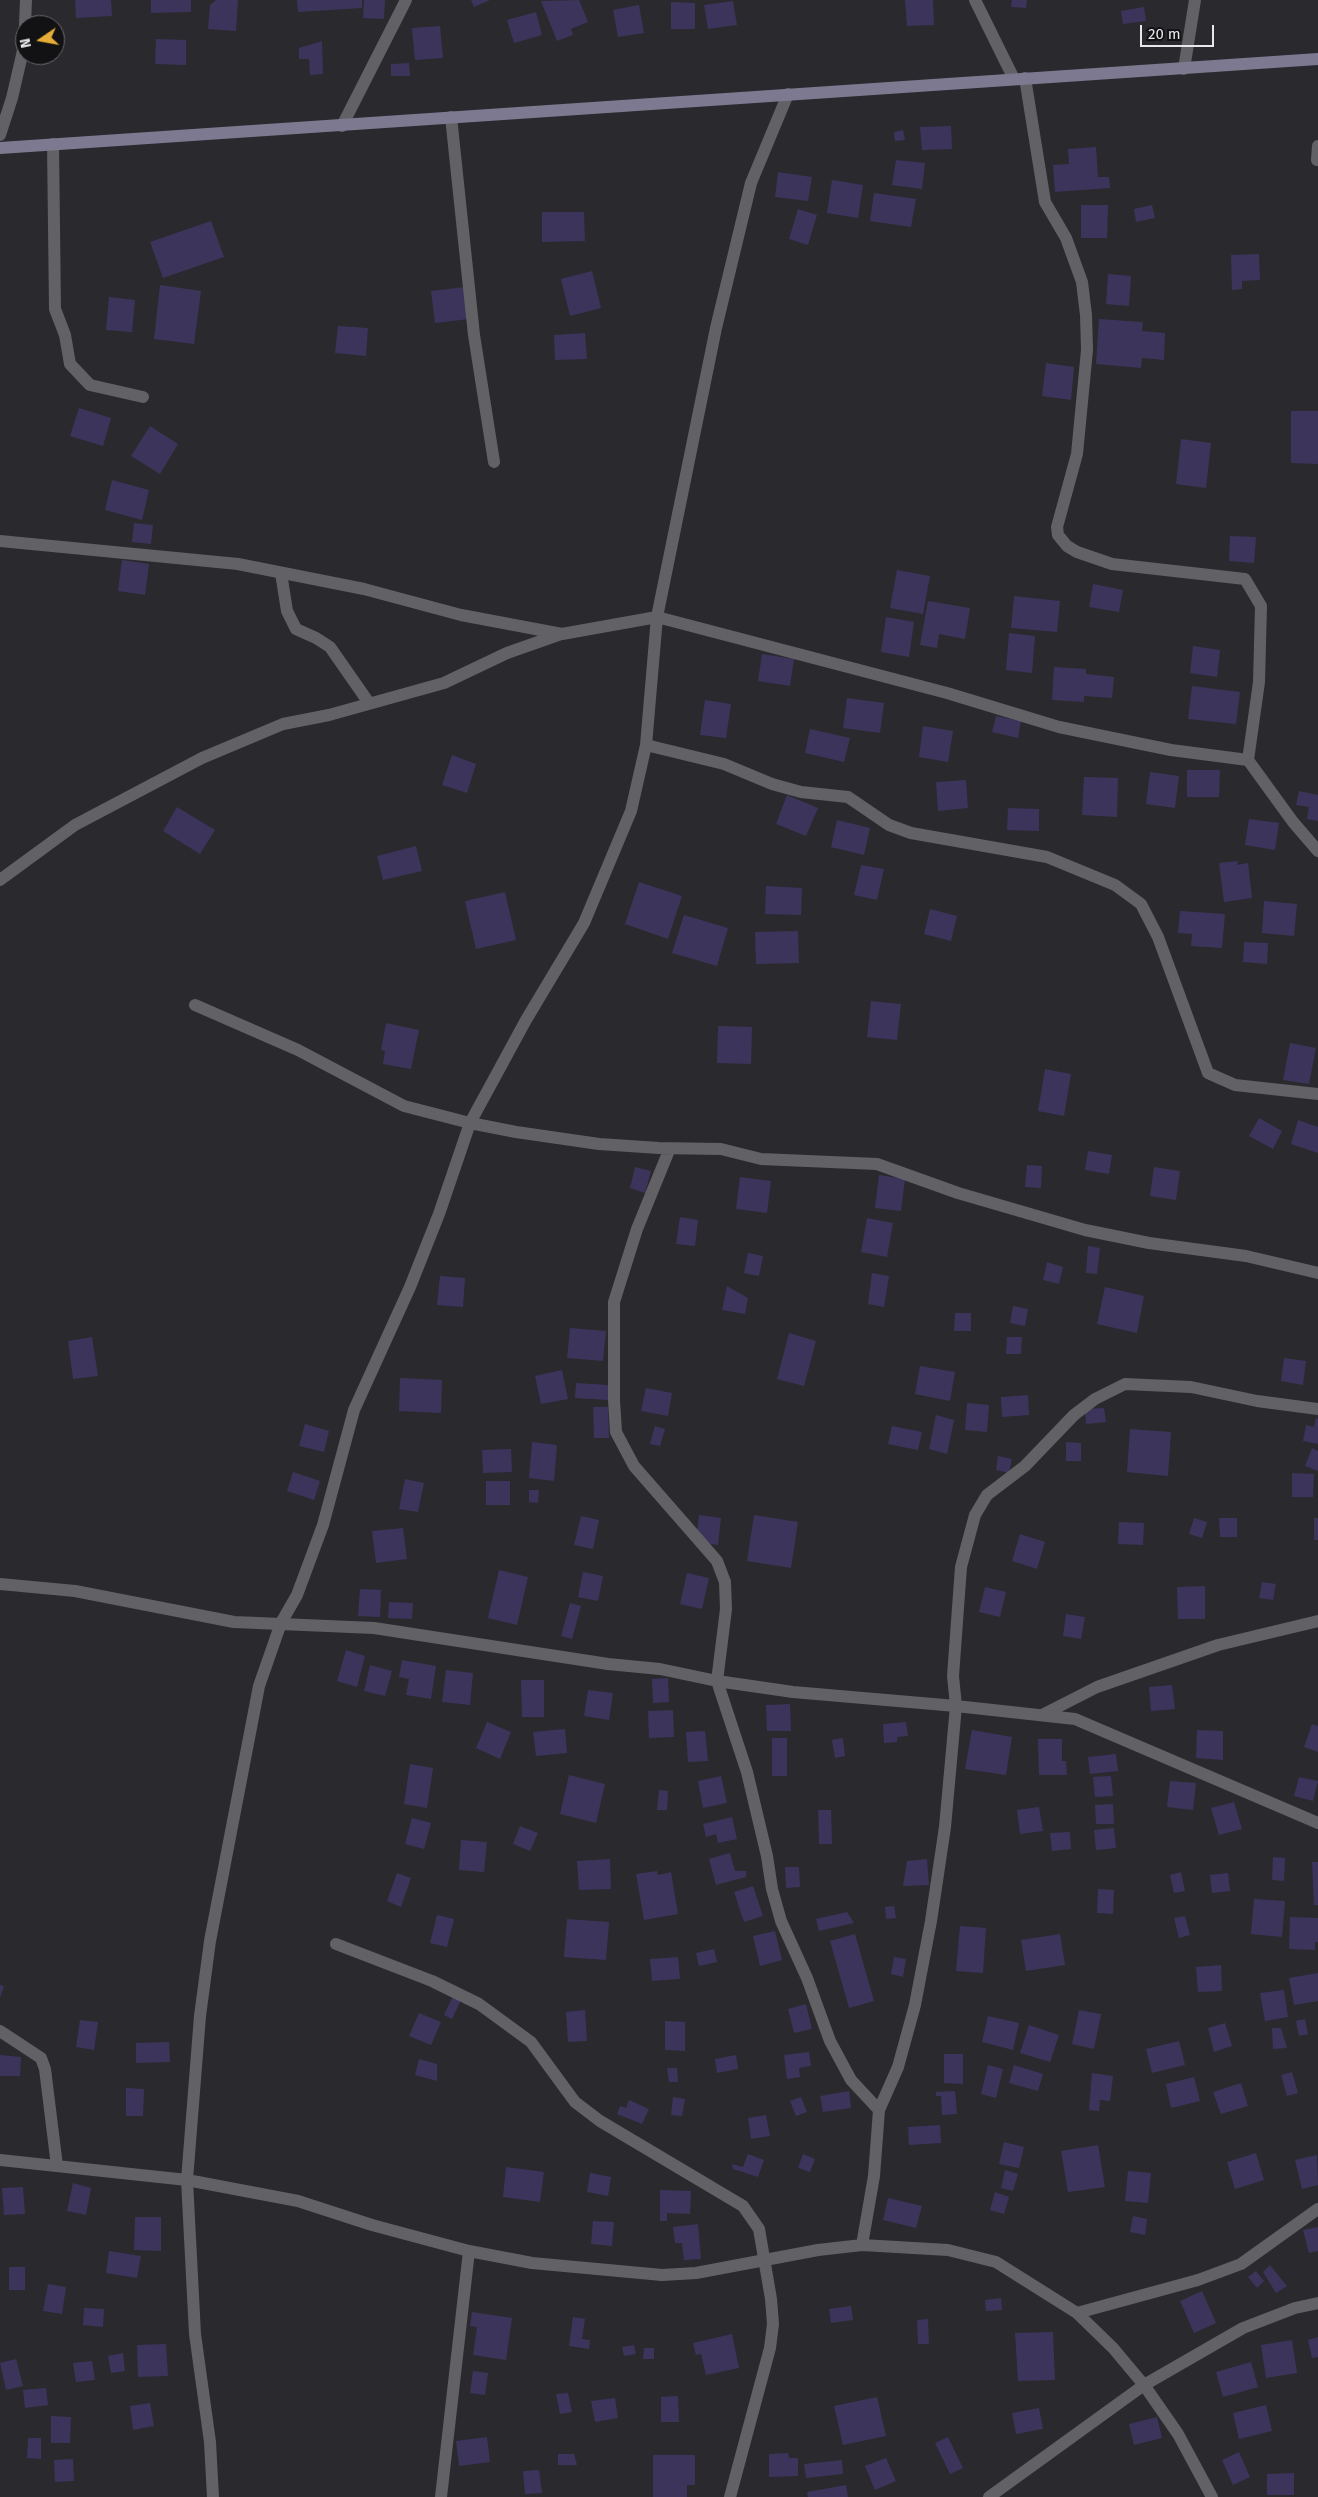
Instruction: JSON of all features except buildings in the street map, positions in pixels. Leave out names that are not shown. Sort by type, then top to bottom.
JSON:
[{"type":"main road","points":[[0,148],[788,94],[1184,70],[1318,59]]},
{"type":"street","points":[[25,15],[26,0]]},
{"type":"street","points":[[342,126],[406,0]]},
{"type":"street","points":[[974,0],[1020,79],[1045,202],[1066,238],[1082,282],[1088,350],[1077,454],[1057,526],[1058,535],[1066,546],[1076,552],[1112,564],[1245,579],[1261,606],[1259,682],[1248,760],[1293,822],[1318,851]]},
{"type":"street","points":[[1184,70],[1196,0]]},
{"type":"street","points":[[0,135],[12,98],[20,65]]},
{"type":"street","points":[[213,2497],[210,2442],[195,2334],[187,2180],[200,2025],[210,1941],[259,1686],[280,1624],[297,1595],[323,1525],[354,1410],[413,1278],[439,1214],[470,1123],[526,1020],[584,922],[630,811],[646,745],[657,617],[716,328],[751,183],[788,94]]},
{"type":"street","points":[[451,117],[471,310],[494,462]]},
{"type":"street","points":[[54,144],[55,309],[65,335],[70,364],[90,385],[143,397]]},
{"type":"street","points":[[1317,160],[1318,146]]},
{"type":"street","points":[[0,541],[238,564],[364,589],[461,614],[562,634]]},
{"type":"street","points":[[281,572],[287,612],[296,629],[330,647],[369,703]]},
{"type":"street","points":[[0,880],[75,825],[202,758],[283,724],[444,682],[508,653],[562,634],[657,617],[947,692],[1059,727],[1171,750],[1248,760]]},
{"type":"street","points":[[646,745],[724,764],[772,784],[801,792],[848,797],[889,825],[911,833],[1047,857],[1115,885],[1142,904],[1158,937],[1208,1072],[1235,1085],[1318,1094]]},
{"type":"street","points":[[195,1005],[298,1050],[404,1106],[470,1123],[516,1132],[590,1142],[670,1148],[721,1149],[761,1159],[794,1162],[877,1164],[958,1193],[1085,1230],[1148,1243],[1246,1256],[1318,1273]]},
{"type":"street","points":[[670,1148],[638,1229],[614,1302],[614,1400],[616,1432],[634,1466],[718,1561],[725,1582],[726,1609],[717,1681],[748,1772],[767,1856],[772,1889],[781,1922],[807,1978],[830,2041],[851,2080],[879,2110]]},
{"type":"street","points":[[862,2245],[874,2176],[879,2110],[898,2067],[915,2005],[930,1930],[945,1827],[956,1706],[952,1676],[960,1567],[976,1515],[987,1495],[1025,1466],[1074,1415],[1095,1399],[1125,1384],[1191,1387],[1258,1401],[1318,1409]]},
{"type":"street","points":[[0,1584],[76,1591],[234,1622],[374,1628],[608,1664],[660,1669],[717,1681],[831,1696],[956,1706],[1013,1714],[1075,1719],[1318,1823]]},
{"type":"street","points":[[1042,1715],[1097,1687],[1218,1645],[1318,1621]]},
{"type":"street","points":[[336,1944],[432,1981],[487,2009],[531,2042],[575,2102],[600,2121],[743,2206],[759,2229],[766,2260],[773,2324],[770,2348],[730,2497]]},
{"type":"street","points":[[0,2031],[41,2058],[45,2069],[57,2166]]},
{"type":"street","points":[[0,2160],[187,2180],[298,2202],[372,2225],[469,2251],[532,2263],[662,2275],[696,2274],[766,2260],[862,2245],[948,2250],[996,2262],[1077,2313],[1113,2348],[1144,2385],[1178,2434],[1212,2497]]},
{"type":"street","points":[[1077,2313],[1198,2280],[1241,2264],[1318,2209]]},
{"type":"street","points":[[442,2497],[469,2251]]},
{"type":"street","points":[[989,2497],[1144,2385],[1242,2328],[1295,2308],[1318,2303]]}]
